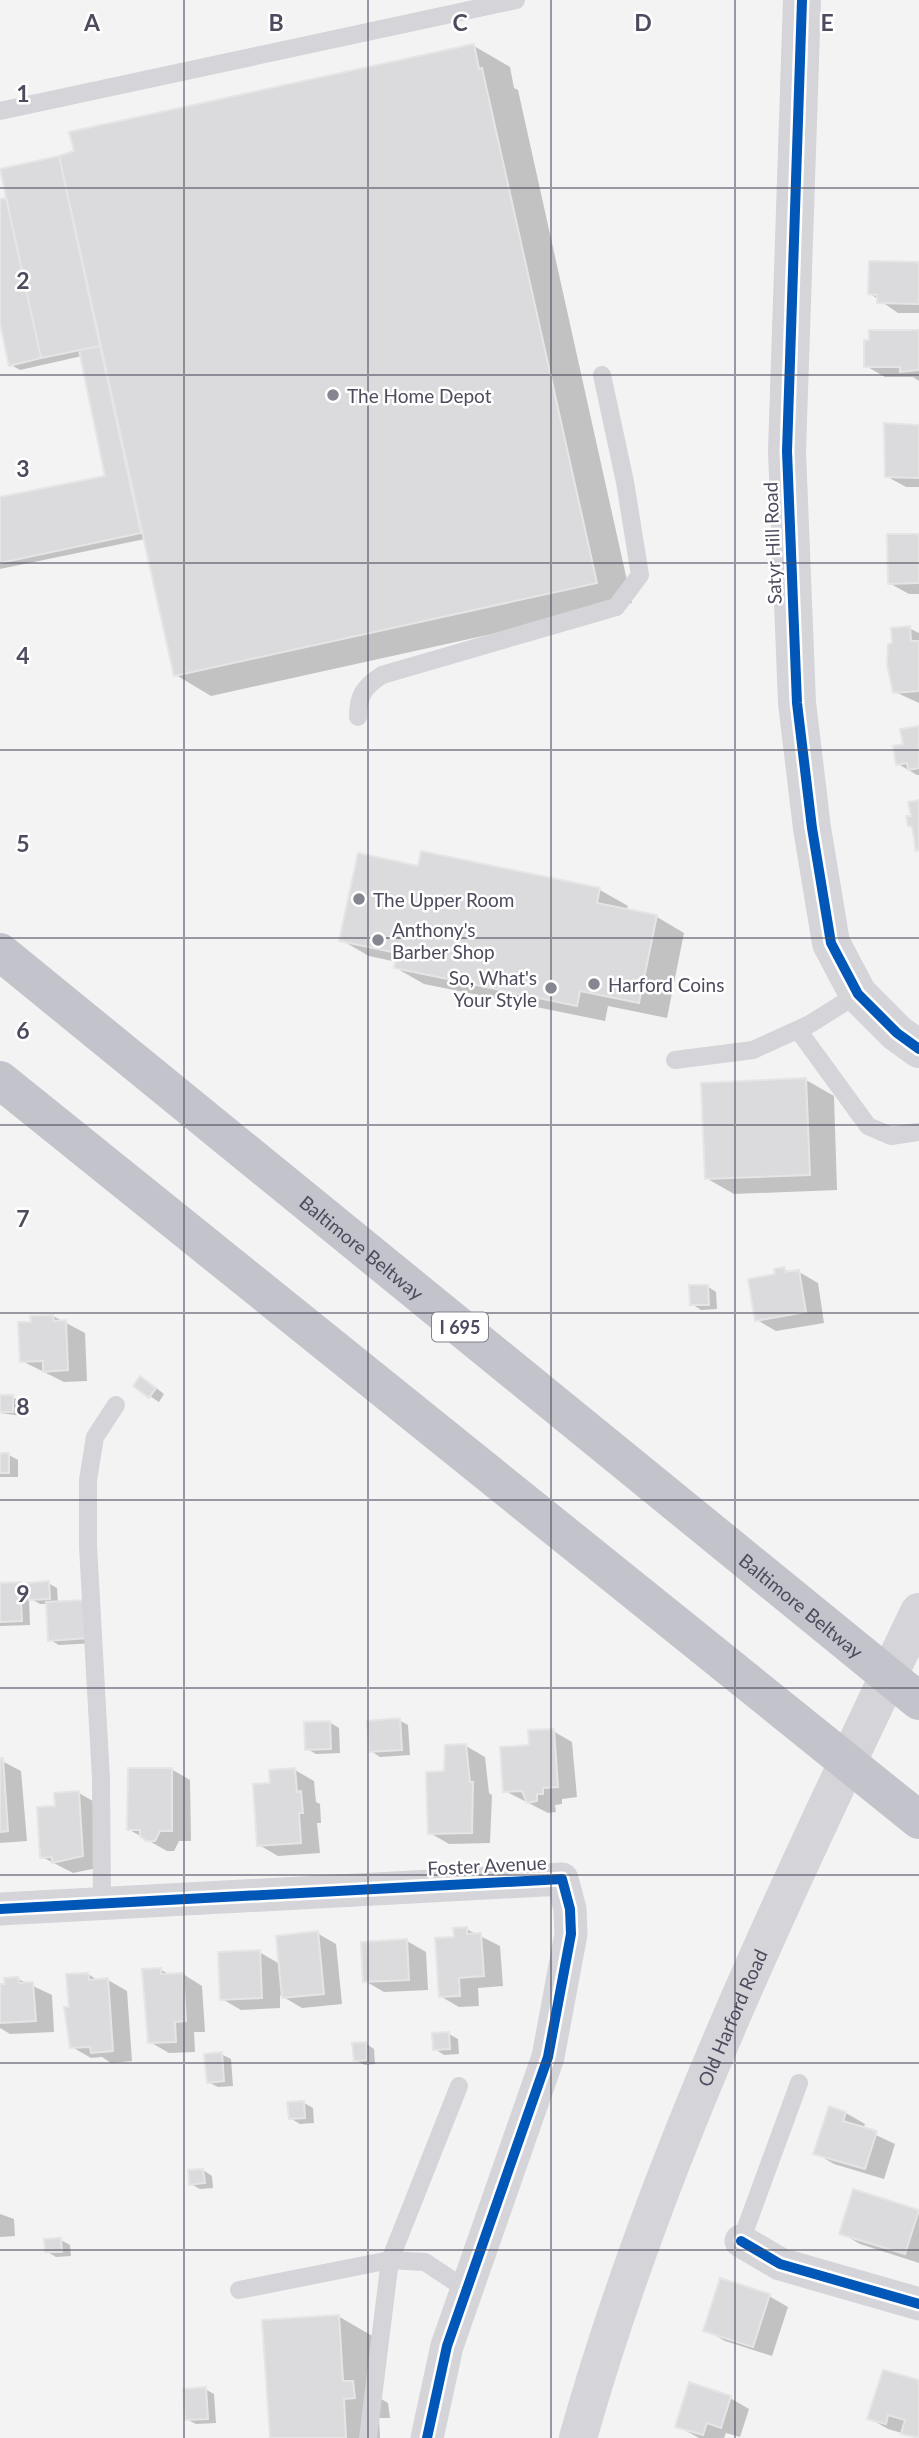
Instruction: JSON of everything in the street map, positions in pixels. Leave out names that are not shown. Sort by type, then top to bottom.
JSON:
[{"type":"highway","name":"Baltimore Beltway","points":[[0,953],[919,1701]]},
{"type":"highway","points":[[0,1080],[919,1820]]},
{"type":"street","name":"Satyr Hill Road","points":[[802,0],[787,451],[792,627],[800,728],[822,899],[831,943],[858,993],[897,1034],[919,1049]]},
{"type":"street","name":"Old Harford Road","points":[[578,2438],[607,2338],[655,2205],[780,1904],[919,1612]]},
{"type":"street","name":"Foster Avenue","points":[[0,1909],[562,1879],[570,1909],[570,1934],[548,2057],[447,2346],[427,2438]]},
{"type":"street","points":[[741,2241],[780,2264],[919,2304]]},
{"type":"lane","points":[[0,111],[516,0]]},
{"type":"lane","points":[[358,717],[358,701],[364,687],[382,675],[616,607],[640,575],[625,482],[601,375]]},
{"type":"lane","points":[[675,1060],[753,1050],[799,1030],[858,993]]},
{"type":"lane","points":[[799,1030],[868,1126],[891,1136],[919,1132]]},
{"type":"lane","points":[[102,1903],[101,1779],[88,1546],[88,1480],[95,1437],[116,1405]]},
{"type":"lane","points":[[741,2241],[799,2083]]},
{"type":"lane","points":[[368,2438],[390,2260],[458,2086]]},
{"type":"lane","points":[[239,2290],[390,2260],[425,2262],[467,2290]]},
{"type":"building","name":"The Home Depot","points":[[474,44],[479,69],[482,68],[597,583],[174,676],[59,156],[74,151],[69,132]]},
{"type":"building","points":[[59,156],[100,346],[41,358],[0,169]]},
{"type":"building","points":[[6,198],[41,358],[9,366],[0,323],[0,199]]},
{"type":"building","points":[[869,261],[919,262],[919,304],[877,303],[877,295],[868,294]]},
{"type":"building","points":[[869,330],[919,330],[919,370],[900,372],[900,367],[864,367],[864,340],[869,340]]},
{"type":"building","points":[[100,346],[141,533],[0,563],[0,497],[105,476],[79,350]]},
{"type":"building","points":[[884,423],[919,425],[919,478],[885,477]]},
{"type":"building","points":[[887,534],[919,534],[919,583],[888,584]]},
{"type":"building","points":[[910,626],[911,641],[919,641],[919,691],[893,693],[887,664],[888,644],[892,643],[891,628]]},
{"type":"building","points":[[919,726],[919,768],[908,770],[907,763],[896,765],[893,746],[903,744],[900,729]]},
{"type":"building","points":[[919,800],[919,850],[916,851],[912,826],[908,826],[906,816],[911,816],[908,802]]},
{"type":"building","points":[[421,851],[600,888],[597,903],[657,915],[639,1003],[580,991],[577,1006],[394,968],[397,953],[339,941],[358,853],[418,866]]},
{"type":"building","points":[[806,1078],[810,1175],[705,1179],[701,1083]]},
{"type":"building","points":[[784,1267],[785,1272],[799,1270],[806,1312],[755,1321],[748,1279],[775,1274],[774,1269]]},
{"type":"building","points":[[689,1285],[708,1285],[709,1305],[690,1305]]},
{"type":"building","points":[[53,1315],[54,1321],[66,1320],[68,1370],[43,1372],[43,1361],[20,1362],[18,1322],[31,1322],[30,1316]]},
{"type":"building","points":[[140,1376],[156,1388],[149,1398],[133,1386]]},
{"type":"building","points":[[0,1395],[13,1395],[13,1412],[0,1412]]},
{"type":"building","points":[[0,1453],[9,1453],[9,1473],[0,1473]]},
{"type":"building","points":[[49,1581],[50,1599],[29,1600],[28,1583]]},
{"type":"building","points":[[20,1582],[22,1621],[0,1622],[0,1583]]},
{"type":"building","points":[[85,1600],[88,1638],[48,1641],[46,1602]]},
{"type":"building","points":[[400,1718],[402,1750],[369,1752],[367,1721]]},
{"type":"building","points":[[330,1721],[331,1749],[305,1750],[304,1722]]},
{"type":"building","points":[[554,1729],[558,1787],[543,1788],[543,1794],[537,1794],[537,1801],[527,1803],[522,1791],[503,1792],[500,1747],[529,1745],[528,1730]]},
{"type":"building","points":[[466,1744],[470,1782],[473,1782],[472,1833],[428,1834],[426,1772],[444,1771],[445,1745]]},
{"type":"building","points":[[0,1758],[3,1758],[8,1831],[0,1832]]},
{"type":"building","points":[[128,1768],[172,1768],[172,1831],[160,1831],[155,1841],[146,1841],[140,1836],[140,1830],[127,1830]]},
{"type":"building","points":[[295,1768],[297,1792],[301,1791],[303,1813],[299,1813],[301,1843],[257,1846],[253,1784],[270,1783],[269,1770]]},
{"type":"building","points":[[79,1791],[83,1856],[52,1863],[52,1857],[40,1858],[37,1807],[55,1806],[54,1793]]},
{"type":"building","points":[[467,1927],[467,1934],[481,1933],[484,1976],[459,1978],[460,1996],[439,1997],[435,1938],[454,1937],[453,1928]]},
{"type":"building","points":[[318,1931],[324,1994],[282,1998],[276,1936]]},
{"type":"building","points":[[407,1939],[409,1980],[363,1982],[361,1942]]},
{"type":"building","points":[[260,1950],[262,1998],[220,2000],[218,1952]]},
{"type":"building","points":[[161,1968],[161,1974],[183,1973],[186,2021],[175,2022],[176,2042],[148,2043],[142,1969]]},
{"type":"building","points":[[88,1973],[89,1980],[108,1978],[113,2051],[91,2053],[90,2047],[70,2048],[64,2007],[69,2007],[66,1974]]},
{"type":"building","points":[[18,1977],[19,1983],[33,1982],[36,2021],[0,2023],[0,1984],[5,1984],[4,1978]]},
{"type":"building","points":[[449,2032],[450,2049],[433,2050],[432,2033]]},
{"type":"building","points":[[366,2042],[367,2060],[354,2061],[352,2043]]},
{"type":"building","points":[[222,2052],[224,2081],[207,2083],[204,2054]]},
{"type":"building","points":[[304,2101],[305,2118],[289,2119],[287,2102]]},
{"type":"building","points":[[829,2106],[846,2112],[843,2121],[877,2131],[865,2169],[813,2154]]},
{"type":"building","points":[[203,2169],[205,2183],[189,2185],[188,2170]]},
{"type":"building","points":[[853,2189],[919,2210],[905,2254],[839,2234]]},
{"type":"building","points":[[61,2238],[62,2252],[45,2252],[44,2239]]},
{"type":"building","points":[[720,2278],[770,2294],[753,2347],[703,2331]]},
{"type":"building","points":[[339,2315],[343,2381],[353,2381],[355,2398],[344,2399],[346,2438],[270,2438],[262,2320]]},
{"type":"building","points":[[883,2370],[919,2380],[919,2438],[901,2434],[905,2420],[888,2415],[886,2424],[867,2419]]},
{"type":"building","points":[[689,2382],[731,2396],[721,2428],[707,2423],[703,2435],[675,2427]]},
{"type":"building","points":[[206,2387],[208,2419],[185,2420],[183,2389]]},
{"type":"cycle path","points":[[802,0],[787,451],[797,703],[812,828],[831,943],[858,994],[897,1033],[919,1049]]},
{"type":"cycle path","points":[[0,1909],[562,1879],[570,1909],[571,1934],[548,2057],[447,2346],[427,2438]]},
{"type":"cycle path","points":[[741,2241],[780,2264],[919,2304]]},
{"type":"place","name":"The Home Depot","points":[[333,395]]},
{"type":"place","name":"The Upper Room","points":[[359,899]]},
{"type":"place","name":"Anthony's Barber Shop","points":[[378,940]]},
{"type":"place","name":"Harford Coins","points":[[594,984]]},
{"type":"place","name":"So, What's Your Style","points":[[551,988]]}]
